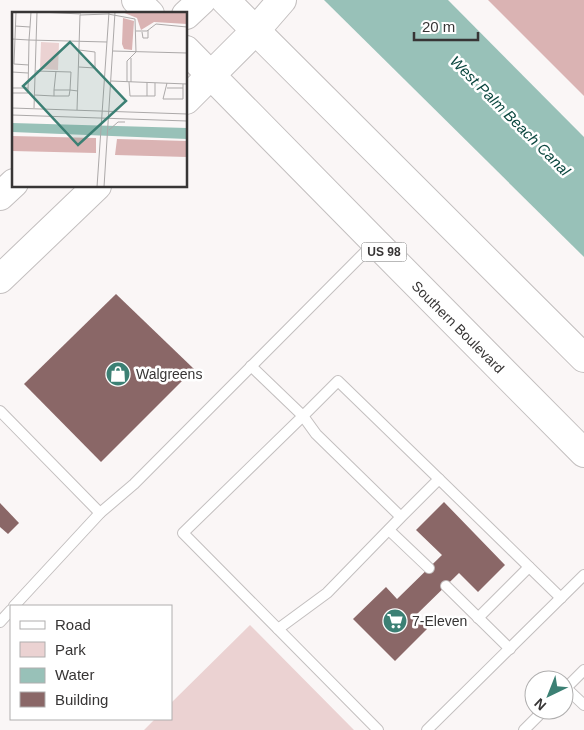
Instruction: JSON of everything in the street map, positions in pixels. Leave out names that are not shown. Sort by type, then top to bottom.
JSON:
[{"type":"main road","points":[[136,0],[148,12]]},
{"type":"main road","points":[[188,13],[202,0]]},
{"type":"main road","points":[[225,0],[584,358]]},
{"type":"main road","points":[[188,98],[256,30],[282,0]]},
{"type":"main road","name":"Southern Boulevard","points":[[188,52],[584,453]]},
{"type":"main road","points":[[0,196],[12,185]]},
{"type":"main road","points":[[0,279],[95,188]]},
{"type":"lane","points":[[15,605],[100,513],[134,484],[375,242]]},
{"type":"lane","points":[[252,366],[302,416],[316,434],[401,517]]},
{"type":"lane","points":[[378,730],[183,533],[338,381],[561,598]]},
{"type":"lane","points":[[0,411],[100,513]]},
{"type":"lane","points":[[278,629],[327,593],[439,479]]},
{"type":"lane","points":[[389,530],[429,568]]},
{"type":"lane","points":[[478,618],[529,567]]},
{"type":"lane","points":[[427,730],[584,575]]},
{"type":"lane","points":[[446,586],[510,649]]},
{"type":"lane","points":[[0,622],[10,611]]},
{"type":"lane","points":[[574,680],[584,670]]},
{"type":"lane","points":[[574,697],[584,705]]},
{"type":"lane","points":[[524,730],[534,720]]},
{"type":"green space","points":[[250,625],[354,730],[144,730],[154,720],[172,720],[172,702]]},
{"type":"shaded area","points":[[488,0],[584,0],[584,96]]},
{"type":"water","name":"West Palm Beach Canal","points":[[324,0],[448,0],[584,137],[584,257]]},
{"type":"building","points":[[116,294],[194,369],[101,462],[24,384]]},
{"type":"building","points":[[444,502],[505,565],[478,592],[459,573],[415,616],[427,629],[395,661],[353,619],[386,587],[397,599],[442,555],[416,530]]},
{"type":"building","points":[[0,503],[19,523],[8,534],[0,527]]},
{"type":"place","name":"Walgreens","points":[[118,374]]},
{"type":"place","name":"7-Eleven","points":[[395,621]]}]
